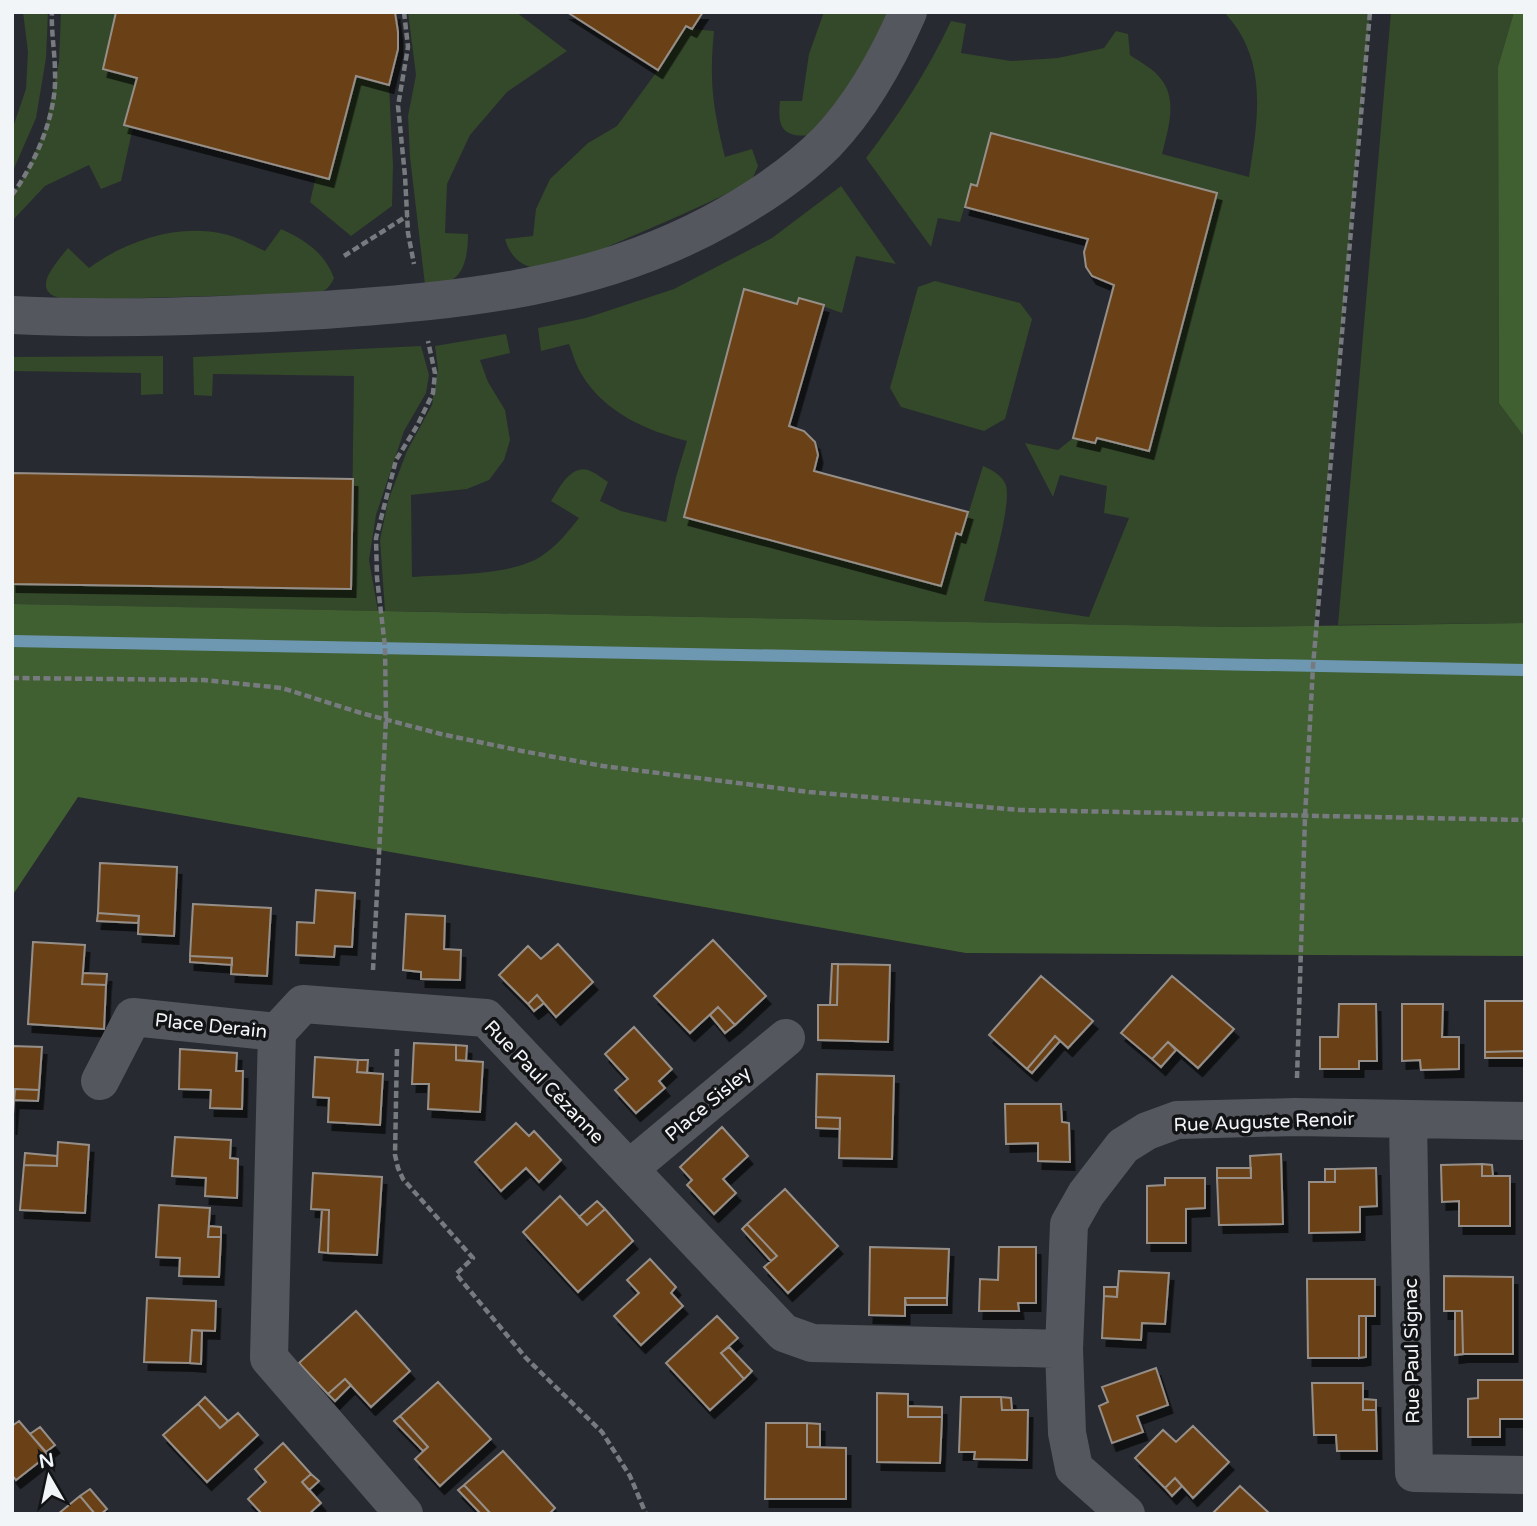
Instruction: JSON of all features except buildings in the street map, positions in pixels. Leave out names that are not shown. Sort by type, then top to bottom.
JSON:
[{"type":"street","points":[[12,315],[128,317],[364,307],[508,292],[573,279],[632,261],[690,236],[791,176],[828,141],[856,107],[881,68],[908,12]]},
{"type":"street","name":"Rue Paul Cézanne","points":[[277,1032],[303,1004],[486,1018],[784,1333],[812,1343],[1064,1349]]},
{"type":"street","name":"Place Derain","points":[[100,1081],[134,1017],[277,1032]]},
{"type":"street","points":[[277,1032],[269,1358],[404,1514]]},
{"type":"street","name":"Place Sisley","points":[[629,1169],[786,1038]]},
{"type":"street","name":"Rue Auguste Renoir","points":[[1126,1514],[1074,1468],[1067,1433],[1064,1349],[1069,1224],[1086,1194],[1123,1146],[1147,1131],[1177,1120],[1295,1117],[1525,1121]]},
{"type":"street","name":"Rue Paul Signac","points":[[1408,1120],[1414,1473],[1525,1475]]},
{"type":"path","points":[[12,195],[27,174],[47,127],[55,76],[52,12]]},
{"type":"path","points":[[404,12],[408,47],[398,106],[408,233],[435,373],[433,393],[396,460],[376,538],[377,578],[385,647],[385,1010],[395,1155],[403,1179],[473,1258],[456,1274],[526,1358],[602,1432],[630,1476],[646,1514]]},
{"type":"path","points":[[1295,1117],[1313,666],[1370,12]]},
{"type":"path","points":[[345,256],[407,216]]},
{"type":"path","points":[[12,678],[204,680],[282,688],[386,719],[522,751],[603,766],[809,792],[1020,810],[1525,820]]},
{"type":"green space","points":[[23,12],[48,12],[46,58],[36,118],[12,173],[12,130],[26,89],[28,52]]},
{"type":"green space","points":[[61,12],[116,12],[137,78],[124,125],[133,127],[121,181],[101,189],[89,165],[45,186],[12,221],[12,196],[26,173],[45,129],[59,62]]},
{"type":"green space","points":[[408,12],[516,12],[567,51],[507,92],[470,135],[447,184],[445,233],[468,234],[465,262],[453,279],[425,285],[410,157],[408,116],[416,75]]},
{"type":"green space","points":[[824,12],[891,12],[869,61],[811,135],[794,135],[788,133],[781,124],[780,101],[802,101],[809,54]]},
{"type":"green space","points":[[1224,12],[1370,12],[1315,626],[1229,627],[385,611],[380,540],[388,501],[407,451],[432,405],[438,369],[435,346],[506,334],[510,353],[480,360],[488,382],[505,410],[510,440],[504,460],[489,480],[467,489],[411,495],[412,577],[496,571],[540,557],[566,534],[579,518],[551,501],[570,474],[582,469],[608,482],[600,501],[621,511],[666,522],[687,441],[657,432],[614,410],[591,388],[582,375],[569,344],[541,351],[538,328],[586,318],[674,289],[772,238],[841,186],[896,264],[856,256],[842,313],[799,298],[797,304],[744,289],[684,517],[941,586],[956,533],[962,534],[983,466],[1001,477],[1007,492],[1004,522],[984,601],[1089,617],[1129,518],[1104,513],[1107,486],[1060,475],[1053,497],[1025,443],[1058,450],[1073,438],[1095,443],[1097,438],[1150,451],[1217,193],[991,133],[977,186],[971,184],[960,222],[938,218],[931,247],[866,158],[912,92],[951,21],[966,24],[961,53],[1011,61],[1058,58],[1104,48],[1116,31],[1128,34],[1130,55],[1158,75],[1169,96],[1170,115],[1162,154],[1249,177],[1257,112],[1254,70],[1238,30]]},
{"type":"green space","points":[[1391,12],[1514,12],[1498,68],[1499,402],[1525,438],[1525,623],[1338,625]]},
{"type":"green space","points":[[1514,12],[1525,12],[1525,438],[1499,403],[1498,67]]},
{"type":"green space","points":[[686,26],[714,31],[713,95],[725,157],[752,149],[758,166],[751,182],[565,265],[538,269],[521,263],[513,255],[505,239],[533,236],[536,209],[550,179],[588,143],[617,126]]},
{"type":"green space","points":[[356,76],[389,85],[392,206],[351,236],[310,202],[316,176],[328,179]]},
{"type":"green space","points":[[281,229],[320,254],[334,278],[326,289],[313,293],[72,300],[58,298],[46,288],[49,273],[68,248],[89,268],[136,242],[188,231],[229,235],[265,251]]},
{"type":"green space","points":[[935,281],[1020,303],[1032,319],[1005,419],[984,431],[901,407],[890,388],[918,287]]},
{"type":"green space","points":[[421,346],[429,375],[426,393],[404,431],[376,515],[369,560],[378,611],[12,604],[12,584],[351,589],[354,376],[213,374],[212,396],[194,395],[193,357]]},
{"type":"green space","points":[[163,356],[163,394],[141,395],[141,373],[12,371],[12,357]]},
{"type":"green space","points":[[12,604],[1229,627],[1525,623],[1525,956],[966,953],[78,797],[12,896]]},
{"type":"waterway","points":[[12,641],[1525,670]]}]
